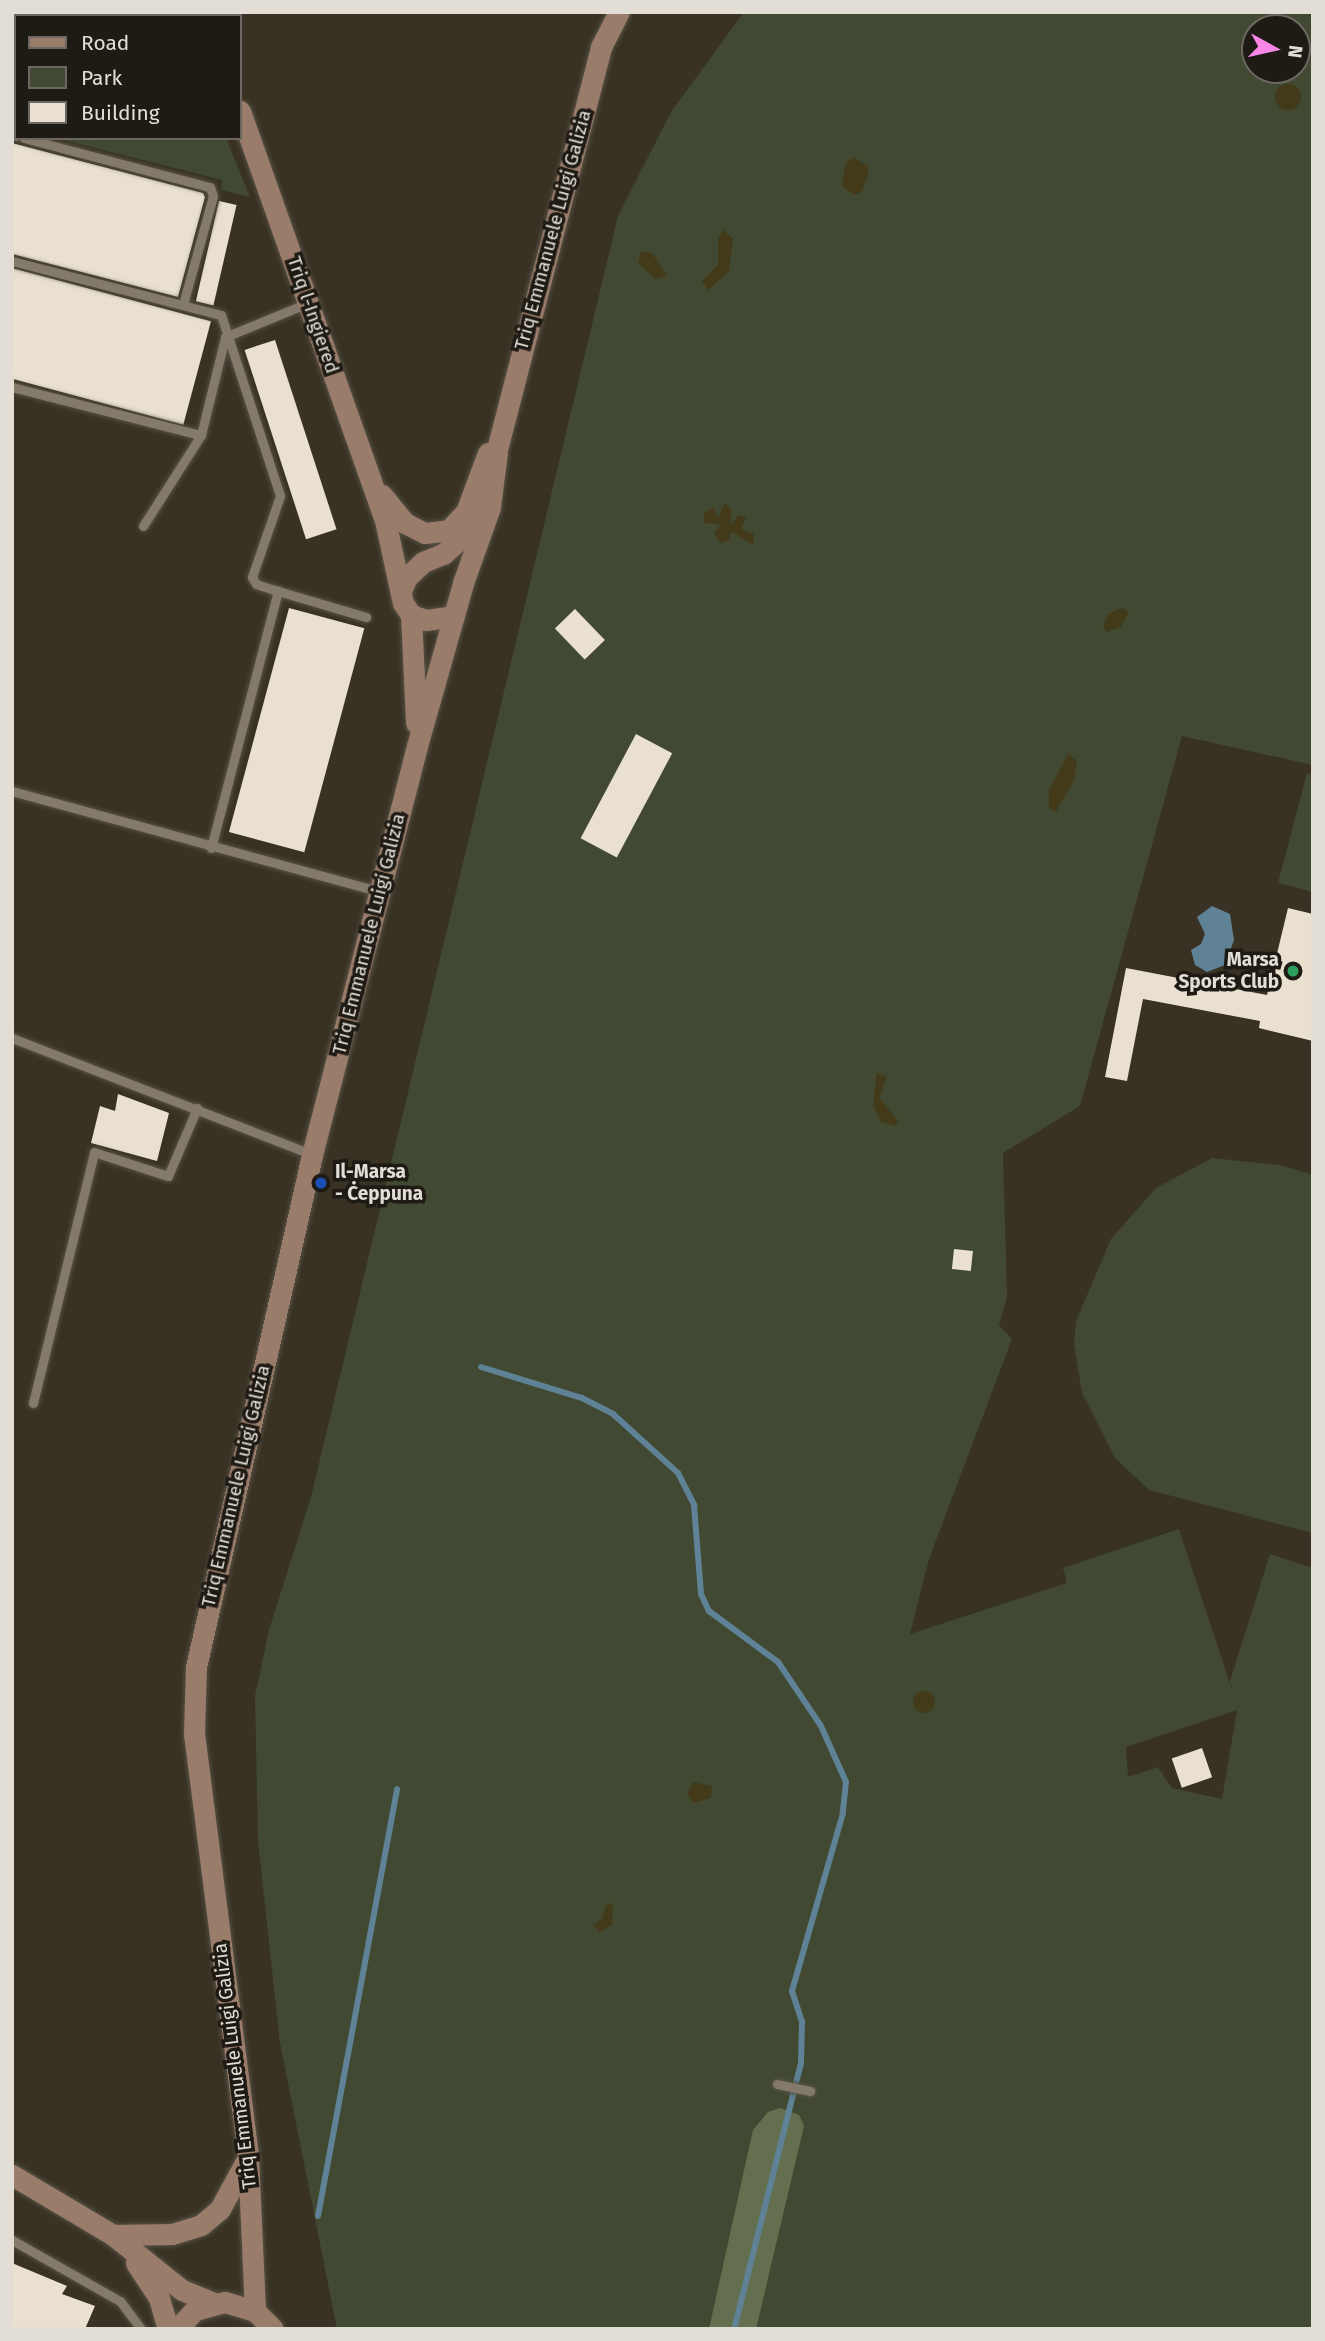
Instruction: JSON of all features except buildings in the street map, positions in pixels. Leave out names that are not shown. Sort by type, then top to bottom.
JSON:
[{"type":"main road","name":"Triq Emmanuele Luigi Galizia","points":[[426,563],[465,535],[483,499],[601,47],[618,12]]},
{"type":"main road","name":"Triq l-Ingiered","points":[[242,117],[385,520],[401,591]]},
{"type":"main road","points":[[368,478],[405,523],[425,533],[449,530],[466,512],[513,385]]},
{"type":"main road","name":"Triq Emmanuele Luigi Galizia","points":[[255,2311],[254,2239],[248,2155],[194,1734],[193,1691],[206,1614],[312,1155],[417,746],[454,616],[458,576],[490,507],[497,452]]},
{"type":"main road","name":"Triq l-Ingiered","points":[[385,520],[426,563]]},
{"type":"main road","points":[[454,616],[435,621],[411,615],[401,591],[426,563],[458,576]]},
{"type":"main road","name":"Triq Emmanuele Luigi Galizia","points":[[411,615],[417,746]]},
{"type":"main road","points":[[113,2235],[172,2234],[201,2225],[220,2209],[248,2155]]},
{"type":"main road","points":[[12,2175],[113,2235],[182,2290],[255,2311],[273,2329]]},
{"type":"main road","points":[[113,2235],[153,2287],[168,2329]]},
{"type":"main road","name":"Triq Emmanuele Luigi Galizia","points":[[220,2303],[243,2275],[254,2239]]},
{"type":"main road","points":[[177,2329],[195,2310],[220,2303]]},
{"type":"lane","points":[[32,140],[210,187],[213,196],[183,304]]},
{"type":"lane","points":[[12,261],[221,315],[225,337],[280,496],[252,577],[256,584],[366,617]]},
{"type":"lane","points":[[225,337],[309,303]]},
{"type":"lane","points":[[143,526],[201,435],[225,337]]},
{"type":"lane","points":[[12,387],[201,435]]},
{"type":"lane","points":[[211,848],[278,591]]},
{"type":"lane","points":[[12,791],[211,848],[380,891]]},
{"type":"lane","points":[[12,1038],[312,1155]]},
{"type":"lane","points":[[33,1403],[94,1152],[168,1176],[197,1108]]},
{"type":"lane","points":[[777,2084],[810,2091]]},
{"type":"lane","points":[[12,2240],[120,2301],[141,2329]]},
{"type":"green space","points":[[12,12],[33,14],[14,14],[14,70]]},
{"type":"green space","points":[[744,12],[1313,12],[1313,765],[1182,736],[1080,1106],[1003,1153],[1007,1297],[999,1325],[1012,1339],[929,1559],[910,1634],[1067,1583],[1063,1568],[1179,1529],[1234,1696],[1230,1681],[1270,1554],[1313,1568],[1313,2329],[337,2329],[280,2043],[258,1841],[255,1696],[269,1630],[311,1497],[618,216],[671,112]],"holes":[[[1237,1710],[1222,1799],[1172,1788],[1158,1767],[1128,1777],[1126,1747]]]},
{"type":"green space","points":[[64,140],[227,140],[250,197],[221,190],[222,180]]},
{"type":"green space","points":[[1307,773],[1313,775],[1313,892],[1278,883]]},
{"type":"green space","points":[[1212,1158],[1280,1165],[1313,1175],[1313,1533],[1149,1490],[1115,1458],[1082,1393],[1074,1344],[1076,1321],[1111,1239],[1156,1188]]},
{"type":"green space","points":[[780,2108],[799,2115],[804,2126],[756,2329],[709,2329],[753,2130],[768,2112]]},
{"type":"sand","points":[[1283,85],[1293,85],[1300,92],[1300,102],[1293,109],[1283,109],[1276,102],[1276,92]]},
{"type":"sand","points":[[854,157],[868,167],[862,191],[855,195],[842,186],[846,163]]},
{"type":"sand","points":[[724,230],[733,239],[729,271],[708,290],[702,281],[718,265],[718,239]]},
{"type":"sand","points":[[641,252],[652,253],[667,276],[655,279],[638,263]]},
{"type":"sand","points":[[725,503],[731,509],[731,525],[739,515],[746,517],[741,529],[754,534],[753,545],[732,532],[729,540],[720,543],[714,533],[721,524],[704,523],[704,513],[713,508],[718,517]]},
{"type":"sand","points":[[1123,608],[1129,612],[1121,627],[1107,632],[1103,626],[1108,614]]},
{"type":"sand","points":[[1068,754],[1077,761],[1074,780],[1056,812],[1049,808],[1049,791]]},
{"type":"sand","points":[[877,1073],[887,1077],[879,1098],[898,1120],[896,1126],[881,1122],[873,1104]]},
{"type":"sand","points":[[924,1691],[932,1694],[935,1702],[932,1710],[924,1713],[916,1710],[913,1702],[916,1694]]},
{"type":"sand","points":[[693,1782],[712,1786],[711,1798],[694,1803],[687,1794]]},
{"type":"sand","points":[[613,1903],[612,1925],[600,1932],[593,1925],[602,1919],[606,1905]]},
{"type":"water","points":[[1212,906],[1230,914],[1234,940],[1225,965],[1207,972],[1195,965],[1191,950],[1201,944],[1205,934],[1197,917]]},
{"type":"waterway","points":[[481,1367],[582,1398],[613,1414],[678,1473],[694,1505],[701,1594],[709,1611],[778,1662],[821,1726],[846,1782],[843,1813],[792,1991],[802,2022],[801,2063],[734,2329]]},
{"type":"waterway","points":[[318,2216],[397,1789]]},
{"type":"place","name":"Marsa Sports Club","points":[[1293,971]]},
{"type":"place","name":"Il-Marsa - Ċeppuna","points":[[321,1183]]}]
